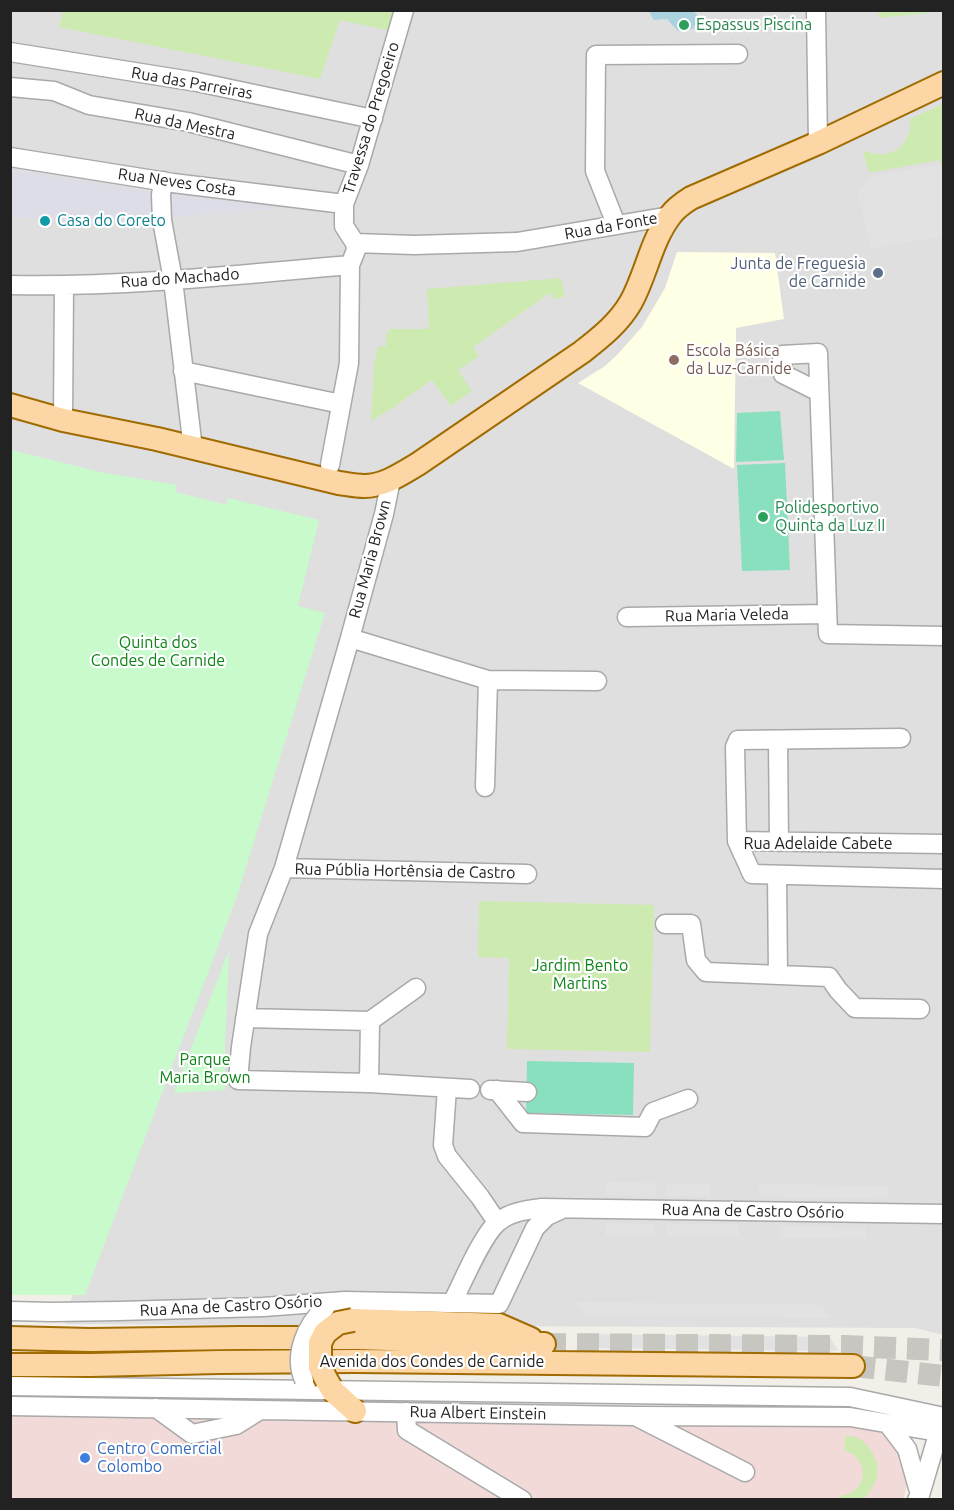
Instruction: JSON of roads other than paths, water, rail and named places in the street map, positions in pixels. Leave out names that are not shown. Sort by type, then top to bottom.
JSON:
[{"type":"main road","name":"Rua da Fonte","points":[[670,216],[679,206],[701,193],[818,143],[944,83]]},
{"type":"main road","name":"Rua Maria Brown","points":[[391,480],[418,464],[605,334],[632,301],[670,216]]},
{"type":"main road","points":[[10,405],[63,420],[157,439],[339,483],[364,486],[391,480]]},
{"type":"main road","points":[[349,1311],[325,1333],[320,1343],[318,1385],[355,1411]]},
{"type":"main road","name":"Avenida dos Condes de Carnide","points":[[10,1338],[90,1340],[345,1338],[544,1344],[499,1325],[349,1311]]},
{"type":"main road","name":"Avenida dos Condes de Carnide","points":[[10,1365],[355,1361],[853,1365]]},
{"type":"street","name":"Travessa do Pregoeiro","points":[[354,252],[344,226],[344,204],[359,165],[405,10]]},
{"type":"street","points":[[816,10],[818,143]]},
{"type":"street","name":"Rua das Parreiras","points":[[10,52],[197,82],[373,119]]},
{"type":"street","points":[[615,224],[595,171],[596,55],[738,54]]},
{"type":"street","points":[[54,91],[61,60]]},
{"type":"street","name":"Rua da Mestra","points":[[10,87],[54,91],[89,105],[188,122],[359,165]]},
{"type":"street","name":"Rua Neves Costa","points":[[10,157],[163,181],[344,204]]},
{"type":"street","points":[[163,181],[162,220],[172,280],[193,449]]},
{"type":"street","name":"Rua da Fonte","points":[[354,252],[414,245],[518,242],[670,216]]},
{"type":"street","points":[[330,465],[349,363],[354,252]]},
{"type":"street","name":"Rua do Machado","points":[[10,285],[64,286],[172,280],[354,252]]},
{"type":"street","points":[[63,420],[64,286]]},
{"type":"street","points":[[183,371],[341,404]]},
{"type":"street","points":[[819,392],[828,634],[944,636]]},
{"type":"street","name":"Rua Maria Brown","points":[[369,1083],[238,1080],[258,934],[284,868],[350,638],[391,480]]},
{"type":"street","name":"Rua Maria Veleda","points":[[627,616],[827,614]]},
{"type":"street","points":[[350,638],[488,680],[597,681]]},
{"type":"street","points":[[485,787],[488,680]]},
{"type":"street","points":[[737,841],[735,747],[738,740],[901,738]]},
{"type":"street","points":[[778,740],[779,842]]},
{"type":"street","name":"Rua Adelaide Cabete","points":[[944,844],[737,841],[752,874],[944,879]]},
{"type":"street","name":"Rua Públia Hortênsia de Castro","points":[[284,868],[527,874]]},
{"type":"street","points":[[777,874],[778,975]]},
{"type":"street","points":[[665,924],[691,924],[696,960],[706,972],[829,977],[855,1008],[920,1009]]},
{"type":"street","points":[[245,1018],[370,1021],[416,988]]},
{"type":"street","points":[[370,1021],[369,1083],[526,1092]]},
{"type":"street","points":[[447,1088],[443,1145],[447,1156],[497,1222],[486,1238],[452,1304]]},
{"type":"street","points":[[484,1090],[523,1123],[645,1127],[653,1112],[688,1099]]},
{"type":"street","name":"Rua Ana de Castro Osório","points":[[497,1222],[512,1214],[541,1208],[944,1214]]},
{"type":"street","name":"Rua Ana de Castro Osório","points":[[10,1311],[263,1307],[349,1311],[452,1304],[499,1304],[535,1228],[547,1216],[562,1209]]},
{"type":"street","points":[[323,1411],[318,1385],[302,1376],[300,1353],[304,1336],[312,1321],[325,1308],[349,1311]]},
{"type":"street","points":[[10,1386],[318,1385],[850,1397],[942,1422],[919,1497]]},
{"type":"street","name":"Rua Albert Einstein","points":[[10,1406],[635,1416],[850,1417],[888,1424],[942,1422]]},
{"type":"street","points":[[156,1408],[192,1434],[236,1425],[261,1410]]},
{"type":"street","points":[[406,1412],[406,1430],[522,1500]]},
{"type":"street","points":[[635,1416],[745,1472]]},
{"type":"street","points":[[888,1424],[907,1449],[919,1497]]},
{"type":"water","name":"Espassus Piscina","points":[[648,10],[693,11],[701,19],[692,29],[678,31],[667,19],[654,20]]},
{"type":"tunnel","points":[[544,1344],[845,1346],[944,1350]]},
{"type":"tunnel","points":[[853,1366],[944,1376]]},
{"type":"place","name":"Espassus Piscina","points":[[684,25]]},
{"type":"place","name":"Casa do Coreto","points":[[45,221]]},
{"type":"place","name":"Junta de Freguesia de Carnide","points":[[878,273]]},
{"type":"place","name":"Escola Básica da Luz-Carnide","points":[[674,360]]},
{"type":"place","name":"Polidesportivo Quinta da Luz II","points":[[763,517]]},
{"type":"place","name":"Centro Comercial Colombo","points":[[85,1458]]},
{"type":"park label","name":"Quinta dos Condes de Carnide","points":[[158,652]]},
{"type":"park label","name":"Jardim Bento Martins","points":[[580,975]]},
{"type":"park label","name":"Parque Maria Brown","points":[[205,1069]]}]
